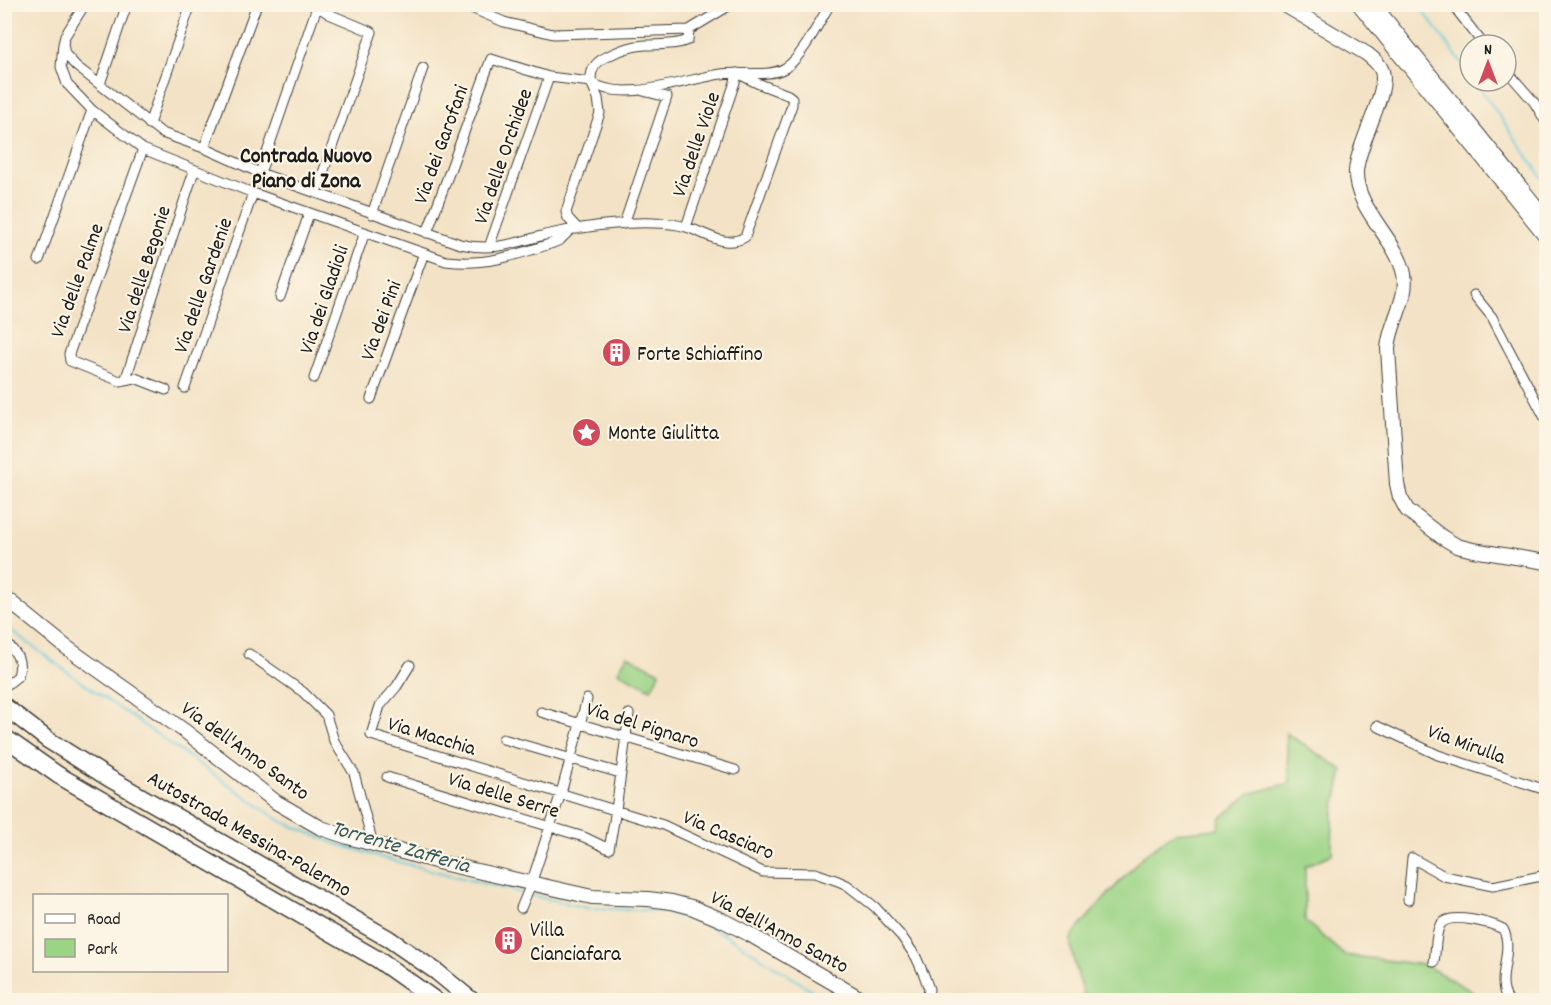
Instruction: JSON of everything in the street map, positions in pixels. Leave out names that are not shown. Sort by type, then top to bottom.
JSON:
[{"type":"highway","name":"Autostrada Messina-Palermo","points":[[4,706],[32,729],[97,772],[389,939],[437,972],[471,1000]]},
{"type":"highway","points":[[4,737],[67,781],[377,958],[435,1000]]},
{"type":"street","points":[[85,4],[65,36],[63,44],[61,67],[67,84],[92,110],[143,149],[194,171],[309,214],[446,261],[462,263],[495,261],[553,243],[574,230]]},
{"type":"street","points":[[100,84],[127,4]]},
{"type":"street","points":[[149,124],[192,4]]},
{"type":"street","points":[[204,148],[257,4]]},
{"type":"street","points":[[462,4],[504,22],[553,34],[663,33],[689,30],[732,4]]},
{"type":"street","points":[[549,77],[591,82],[599,88],[616,90],[737,73],[755,75],[785,69],[802,50],[831,4]]},
{"type":"street","points":[[1283,4],[1367,54],[1382,69],[1381,91],[1358,159],[1356,174],[1361,195],[1398,258],[1404,274],[1405,288],[1392,326],[1388,349],[1396,476],[1402,504],[1411,515],[1456,546],[1546,562]]},
{"type":"street","points":[[1359,4],[1546,236]]},
{"type":"street","points":[[1373,4],[1546,219]]},
{"type":"street","points":[[1452,4],[1475,33]]},
{"type":"street","points":[[260,173],[316,5],[372,32],[316,193]]},
{"type":"street","points":[[574,230],[566,212],[600,113],[591,74],[598,62],[620,49],[642,45],[682,43],[688,40],[689,30]]},
{"type":"street","points":[[63,44],[69,60],[162,133],[204,148],[260,173],[372,214],[468,246],[489,247],[503,247],[574,230],[624,224],[660,223],[686,227],[725,242],[736,242],[745,237],[792,105],[792,98],[737,73]]},
{"type":"street","name":"Via dei Garofani","points":[[427,233],[491,59],[549,77]]},
{"type":"street","points":[[372,214],[423,68]]},
{"type":"street","name":"Via delle Viole","points":[[686,227],[737,73]]},
{"type":"street","name":"Via delle Orchidee","points":[[489,247],[549,77]]},
{"type":"street","points":[[1518,84],[1534,102],[1546,122]]},
{"type":"street","points":[[624,224],[668,97],[634,89]]},
{"type":"street","points":[[39,260],[92,110]]},
{"type":"street","name":"Via delle Palme","points":[[143,149],[69,354],[70,361],[120,381],[135,378],[166,390]]},
{"type":"street","name":"Via delle Begonie","points":[[126,378],[194,171]]},
{"type":"street","name":"Via delle Gardenie","points":[[185,388],[253,193]]},
{"type":"street","points":[[280,297],[309,214]]},
{"type":"street","name":"Via dei Gladioli","points":[[314,378],[365,232]]},
{"type":"street","name":"Via dei Pini","points":[[371,399],[424,254]]},
{"type":"street","points":[[1474,295],[1492,317],[1546,420]]},
{"type":"street","name":"Via dell'Anno Santo","points":[[4,597],[66,647],[186,732],[276,802],[321,828],[531,886],[592,897],[660,900],[700,911],[786,954],[863,1000]]},
{"type":"street","points":[[4,641],[16,654],[20,664],[18,676],[4,687]]},
{"type":"street","points":[[249,654],[303,692],[326,715],[334,741],[354,773],[373,844]]},
{"type":"street","name":"Via Macchia","points":[[410,665],[397,686],[380,705],[371,735],[561,793]]},
{"type":"street","points":[[523,904],[561,793],[587,699]]},
{"type":"street","name":"Via del Pignaro","points":[[541,712],[735,770]]},
{"type":"street","points":[[616,810],[629,714]]},
{"type":"street","name":"Via Mirulla","points":[[1377,726],[1438,755],[1546,790]]},
{"type":"street","points":[[503,739],[620,773]]},
{"type":"street","name":"Via delle Serre","points":[[387,777],[584,837],[609,849],[616,810]]},
{"type":"street","name":"Via Casciaro","points":[[561,793],[672,829],[759,871],[815,873],[847,885],[875,908],[910,948],[927,983],[927,1000]]},
{"type":"street","points":[[1408,900],[1412,858],[1444,876],[1493,886],[1546,875]]},
{"type":"street","points":[[1434,962],[1439,927],[1445,920],[1457,918],[1503,929],[1507,945],[1503,989],[1508,1000]]},
{"type":"green space","points":[[627,655],[660,672],[651,689],[618,672]]},
{"type":"green space","points":[[1286,733],[1343,770],[1333,815],[1332,854],[1305,866],[1305,921],[1344,955],[1425,965],[1475,993],[1472,1000],[1080,1000],[1084,995],[1071,943],[1079,927],[1142,857],[1174,833],[1218,829],[1221,818],[1249,794],[1290,783]]},
{"type":"waterway","points":[[1418,4],[1458,58]]},
{"type":"waterway","points":[[1483,93],[1546,183]]},
{"type":"waterway","name":"Torrente Zafferia","points":[[4,625],[279,820],[331,842],[383,858],[525,894]]},
{"type":"waterway","name":"Torrente Zafferia","points":[[530,895],[587,908],[659,911],[701,922],[734,940],[827,1000]]},
{"type":"place","name":"Forte Schiaffino","points":[[616,353]]},
{"type":"place","name":"Monte Giulitta","points":[[587,432]]},
{"type":"place","name":"Villa Cianciafara","points":[[509,941]]},
{"type":"district","name":"Contrada Nuovo Piano di Zona","points":[[306,166]]}]
